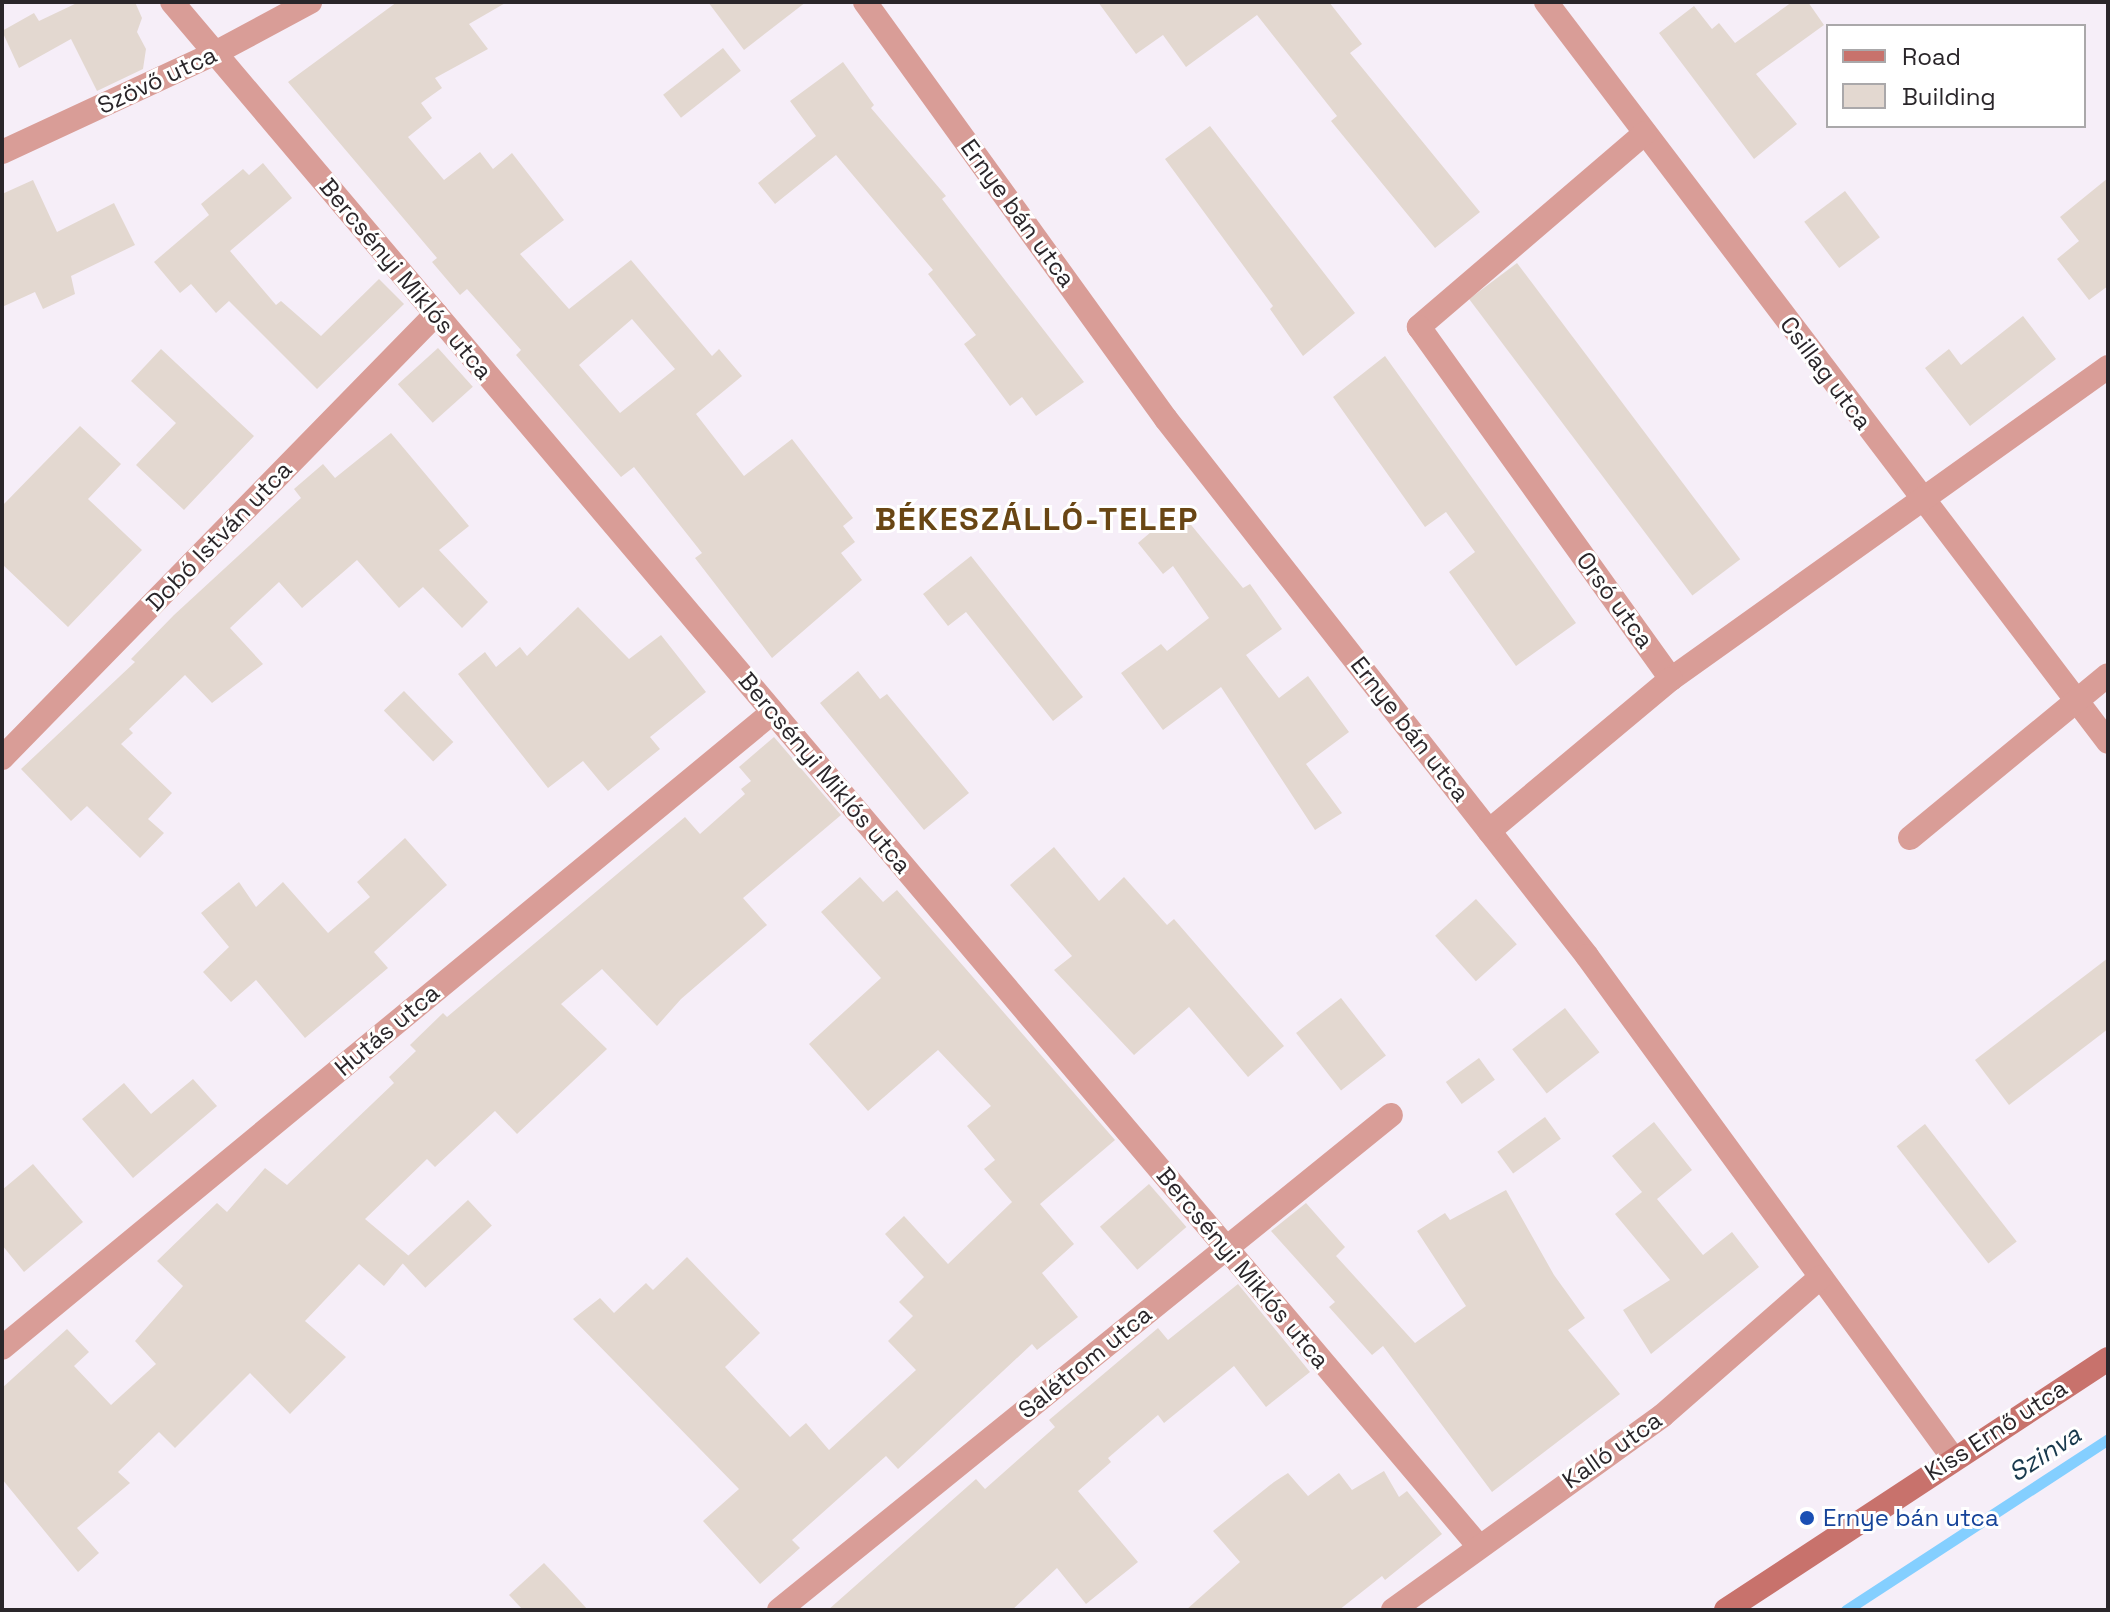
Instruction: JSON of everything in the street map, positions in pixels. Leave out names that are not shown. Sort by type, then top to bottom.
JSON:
[{"type":"street","name":"Bercsényi Miklós utca","points":[[172,2],[1478,1545]]},
{"type":"street","name":"Szövő utca","points":[[2,152],[215,53],[310,2]]},
{"type":"street","name":"Ernye bán utca","points":[[865,2],[1166,419],[1587,956],[1953,1458]]},
{"type":"street","name":"Csillag utca","points":[[1546,2],[2108,742]]},
{"type":"street","name":"Orsó utca","points":[[1645,133],[1419,327],[1671,679]]},
{"type":"street","name":"Dobó István utca","points":[[2,758],[436,314]]},
{"type":"street","points":[[1489,831],[1671,679],[2108,367]]},
{"type":"street","points":[[1910,838],[2108,675]]},
{"type":"street","name":"Hutás utca","points":[[2,1348],[773,712]]},
{"type":"street","name":"Salétrom utca","points":[[779,1610],[1391,1115]]},
{"type":"street","name":"Kalló utca","points":[[1393,1610],[1478,1545],[1662,1416],[1821,1277]]},
{"type":"street","name":"Kiss Ernő utca","points":[[1726,1610],[2108,1359]]},
{"type":"building","points":[[79,2],[135,2],[142,18],[137,32],[146,49],[143,69],[97,91],[71,39],[19,68],[2,31],[34,13],[39,21]]},
{"type":"building","points":[[397,2],[507,2],[469,24],[488,49],[435,78],[442,88],[421,103],[432,118],[408,137],[444,180],[480,152],[493,169],[512,153],[564,220],[520,254],[569,309],[631,260],[712,356],[719,349],[742,376],[696,414],[744,476],[792,439],[853,518],[843,526],[855,542],[841,553],[862,580],[772,658],[695,558],[702,553],[634,467],[621,477],[516,355],[521,350],[467,289],[460,295],[432,262],[437,258],[288,82]],"holes":[[[632,319],[675,369],[620,413],[579,365]]]},
{"type":"building","points":[[708,2],[806,2],[744,50]]},
{"type":"building","points":[[1098,2],[1329,2],[1362,44],[1350,53],[1480,212],[1435,248],[1331,121],[1337,116],[1257,15],[1186,67],[1163,35],[1136,54]]},
{"type":"building","points":[[1792,2],[1808,2],[1824,25],[1756,74],[1797,124],[1754,159],[1659,33],[1694,6],[1712,29],[1719,23],[1735,43]]},
{"type":"building","points":[[723,48],[741,71],[681,118],[663,95]]},
{"type":"building","points":[[843,62],[874,105],[871,108],[946,196],[942,199],[1084,382],[1036,416],[1022,397],[1010,406],[964,344],[976,335],[928,274],[933,270],[836,155],[775,204],[758,183],[816,136],[790,101]]},
{"type":"building","points":[[1210,126],[1355,313],[1303,356],[1270,309],[1273,306],[1165,159]]},
{"type":"building","points":[[263,163],[292,198],[230,251],[276,305],[281,301],[321,336],[379,279],[404,304],[317,389],[229,301],[216,313],[191,284],[180,293],[154,262],[209,215],[201,204],[243,169],[249,175]]},
{"type":"building","points":[[2108,178],[2108,286],[2089,300],[2057,259],[2079,241],[2060,217]]},
{"type":"building","points":[[33,180],[57,232],[114,203],[135,245],[71,276],[75,294],[43,309],[35,292],[2,307],[2,194]]},
{"type":"building","points":[[1845,191],[1880,237],[1839,268],[1804,222]]},
{"type":"building","points":[[1517,263],[1740,559],[1692,595],[1469,299]]},
{"type":"building","points":[[2023,316],[2056,359],[1970,426],[1925,368],[1949,349],[1961,365]]},
{"type":"building","points":[[438,348],[473,387],[433,423],[398,384]]},
{"type":"building","points":[[161,349],[254,436],[184,510],[136,465],[176,423],[131,381]]},
{"type":"building","points":[[1385,356],[1576,623],[1516,666],[1449,572],[1475,552],[1446,512],[1425,527],[1333,397]]},
{"type":"building","points":[[80,426],[121,464],[88,499],[142,550],[68,627],[2,564],[2,506]]},
{"type":"building","points":[[391,433],[469,526],[439,550],[488,602],[462,628],[423,587],[399,608],[357,560],[302,608],[279,582],[230,628],[263,664],[212,703],[185,675],[129,729],[133,733],[121,744],[172,793],[148,819],[164,833],[140,858],[87,806],[71,821],[21,769],[135,662],[131,659],[174,615],[301,498],[294,489],[323,464],[335,478]]},
{"type":"building","points":[[1178,509],[1243,588],[1250,584],[1282,629],[1246,655],[1279,698],[1308,676],[1349,732],[1306,764],[1342,813],[1315,830],[1221,687],[1163,730],[1121,673],[1161,644],[1167,651],[1209,618],[1173,566],[1163,574],[1138,543]]},
{"type":"building","points":[[971,556],[1083,697],[1053,721],[966,612],[948,626],[923,594]]},
{"type":"building","points":[[578,607],[629,659],[661,635],[706,692],[650,737],[660,749],[608,791],[583,761],[548,788],[458,674],[485,652],[496,667],[520,647],[527,656]]},
{"type":"building","points":[[858,671],[880,699],[887,694],[969,793],[924,830],[820,703]]},
{"type":"building","points":[[404,691],[453,742],[433,762],[384,710]]},
{"type":"building","points":[[774,737],[841,815],[743,898],[767,925],[681,999],[657,1026],[602,969],[561,1004],[607,1049],[517,1134],[495,1111],[435,1167],[427,1159],[365,1219],[409,1256],[384,1286],[359,1264],[305,1321],[346,1357],[290,1414],[250,1373],[175,1448],[159,1432],[118,1472],[130,1483],[77,1528],[99,1553],[78,1572],[2,1479],[2,1388],[67,1329],[89,1352],[74,1366],[111,1405],[156,1364],[135,1341],[183,1286],[157,1261],[217,1203],[227,1212],[265,1168],[287,1185],[394,1083],[389,1077],[416,1051],[410,1045],[443,1013],[447,1017],[685,817],[700,834],[745,794],[741,789],[751,781],[739,767]]},
{"type":"building","points":[[405,838],[447,885],[374,952],[388,968],[305,1038],[256,980],[231,1002],[203,972],[229,947],[201,913],[239,882],[256,907],[283,882],[328,933],[370,897],[357,882]]},
{"type":"building","points":[[1054,847],[1099,901],[1124,877],[1167,925],[1174,919],[1284,1046],[1248,1077],[1189,1007],[1134,1055],[1054,970],[1072,956],[1010,885]]},
{"type":"building","points":[[860,877],[883,902],[897,890],[1115,1140],[1040,1204],[1074,1244],[1042,1273],[1078,1317],[1037,1350],[1032,1344],[898,1469],[886,1456],[792,1540],[800,1548],[760,1584],[703,1521],[739,1489],[573,1319],[600,1298],[614,1313],[646,1283],[653,1290],[687,1257],[760,1333],[725,1367],[790,1437],[806,1423],[829,1450],[916,1370],[888,1341],[913,1316],[899,1302],[924,1277],[885,1234],[904,1216],[948,1264],[1012,1202],[984,1169],[995,1160],[967,1126],[991,1106],[938,1050],[868,1111],[809,1044],[881,978],[821,912]]},
{"type":"building","points":[[1476,899],[1517,944],[1476,981],[1435,936]]},
{"type":"building","points":[[2108,958],[2108,1029],[2009,1105],[1975,1060]]},
{"type":"building","points":[[1341,998],[1386,1056],[1341,1091],[1296,1033]]},
{"type":"building","points":[[1565,1008],[1599,1052],[1547,1093],[1512,1049]]},
{"type":"building","points":[[1479,1058],[1495,1080],[1462,1104],[1446,1082]]},
{"type":"building","points":[[193,1079],[217,1106],[133,1178],[82,1119],[124,1083],[151,1114]]},
{"type":"building","points":[[1545,1117],[1561,1139],[1513,1174],[1497,1152]]},
{"type":"building","points":[[1654,1122],[1692,1170],[1657,1199],[1703,1255],[1732,1232],[1759,1267],[1651,1354],[1623,1310],[1670,1280],[1615,1214],[1642,1192],[1612,1156]]},
{"type":"building","points":[[1925,1124],[2017,1241],[1988,1264],[1897,1146]]},
{"type":"building","points":[[33,1164],[83,1222],[24,1272],[2,1245],[2,1190]]},
{"type":"building","points":[[1149,1184],[1186,1227],[1137,1270],[1100,1227]]},
{"type":"building","points":[[1506,1190],[1554,1275],[1585,1318],[1568,1330],[1620,1394],[1492,1492],[1383,1346],[1372,1355],[1329,1307],[1335,1302],[1271,1231],[1306,1203],[1345,1247],[1336,1256],[1415,1343],[1466,1306],[1417,1231],[1445,1213],[1450,1220]]},
{"type":"building","points":[[468,1200],[492,1226],[425,1288],[401,1262]]},
{"type":"building","points":[[1238,1284],[1310,1372],[1266,1407],[1234,1366],[1164,1423],[1158,1415],[1108,1458],[1111,1462],[1078,1491],[1138,1562],[1086,1604],[1057,1568],[1012,1610],[828,1610],[976,1479],[985,1489],[1055,1427],[1049,1420],[1158,1328],[1168,1340]]},
{"type":"building","points":[[1384,1471],[1399,1497],[1407,1491],[1442,1534],[1385,1580],[1382,1576],[1339,1610],[1186,1610],[1240,1562],[1213,1531],[1274,1482],[1288,1473],[1308,1496],[1339,1473],[1352,1490]]},
{"type":"building","points":[[544,1563],[588,1610],[523,1610],[509,1595]]},
{"type":"waterway","name":"Szinva","points":[[1846,1610],[2108,1439]]},
{"type":"place","name":"Ernye bán utca","points":[[1807,1518]]},
{"type":"district","name":"BÉKESZÁLLÓ-TELEP","points":[[1037,519]]}]
